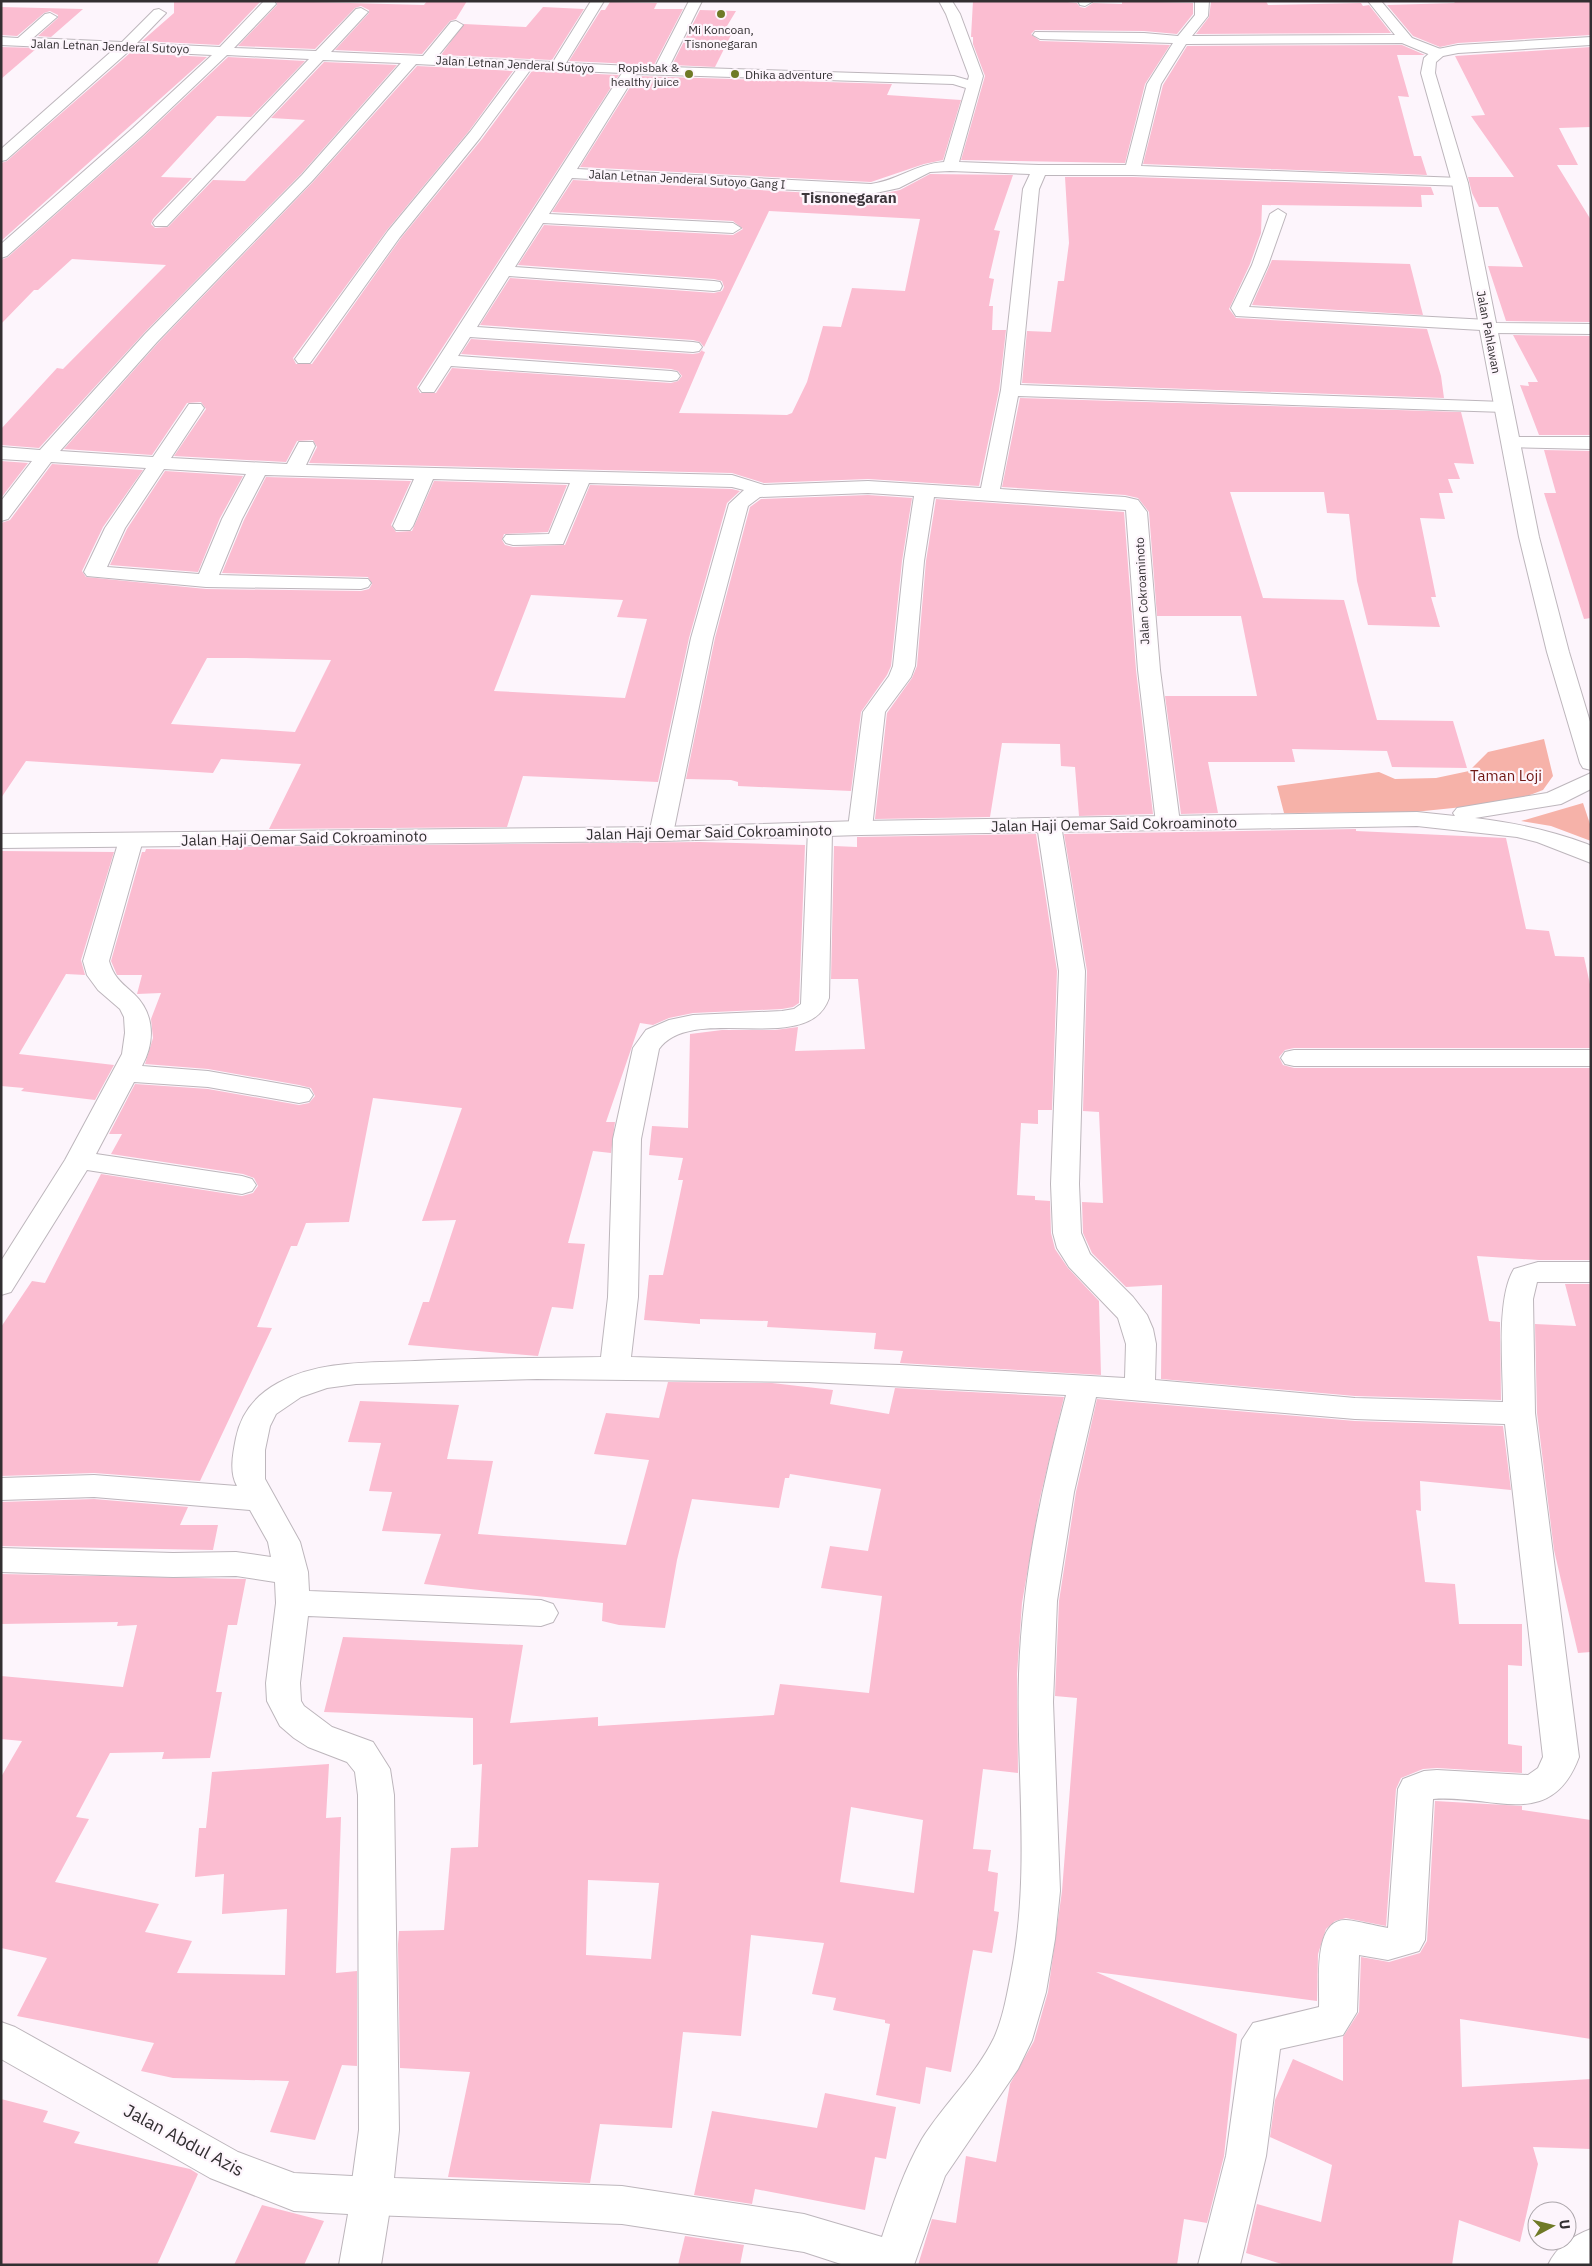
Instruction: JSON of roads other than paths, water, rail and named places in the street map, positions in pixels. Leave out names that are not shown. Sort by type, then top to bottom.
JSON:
[{"type":"street","points":[[556,66],[598,1]]},
{"type":"street","points":[[660,71],[696,1]]},
{"type":"street","points":[[945,1],[953,14],[976,76],[950,166]]},
{"type":"street","points":[[1132,170],[1154,84],[1182,40],[1201,16],[1202,1]]},
{"type":"street","points":[[1374,1],[1409,42]]},
{"type":"street","points":[[1,253],[226,50],[269,4]]},
{"type":"street","points":[[161,223],[361,12]]},
{"type":"street","points":[[1,157],[126,46],[159,13]]},
{"type":"street","points":[[21,42],[50,17]]},
{"type":"street","points":[[1,515],[46,455],[151,338],[427,57],[456,25]]},
{"type":"street","points":[[1040,35],[1144,37],[1182,40],[1409,42],[1438,53],[1484,46],[1591,41]]},
{"type":"street","name":"Jalan Letnan Jenderal Sutoyo","points":[[1,41],[226,50],[327,49],[528,65],[954,80],[974,86]]},
{"type":"street","name":"Jalan Pahlawan","points":[[1438,53],[1429,61],[1428,73],[1460,183],[1529,537],[1558,652],[1591,763]]},
{"type":"street","points":[[304,359],[394,234],[528,65]]},
{"type":"street","points":[[428,388],[537,218],[569,173],[632,69]]},
{"type":"street","name":"Jalan Letnan Jenderal Sutoyo Gang I","points":[[569,173],[871,189],[894,185],[927,168],[950,166],[1039,170],[1132,170],[1460,183]]},
{"type":"street","points":[[990,493],[1010,390],[1031,189],[1039,170]]},
{"type":"street","points":[[1278,214],[1260,265],[1240,308],[1242,312],[1488,326],[1591,329]]},
{"type":"street","points":[[537,218],[732,228]]},
{"type":"street","points":[[504,271],[714,286]]},
{"type":"street","points":[[465,331],[693,347]]},
{"type":"street","points":[[446,360],[671,376]]},
{"type":"street","points":[[1010,390],[1504,407]]},
{"type":"street","points":[[195,408],[115,528],[94,572],[206,581],[361,583]]},
{"type":"street","points":[[1511,443],[1591,443]]},
{"type":"street","points":[[294,470],[306,446]]},
{"type":"street","points":[[1,452],[258,469],[732,481],[746,484],[761,491]]},
{"type":"street","points":[[206,581],[232,519],[258,469]]},
{"type":"street","points":[[404,526],[426,473]]},
{"type":"street","points":[[513,539],[553,540],[558,538],[582,477]]},
{"type":"street","name":"Jalan Cokroaminoto","points":[[761,491],[842,487],[990,493],[1132,504],[1137,510],[1140,595],[1146,665],[1168,822]]},
{"type":"street","points":[[860,828],[874,712],[900,677],[904,666],[914,561],[925,490]]},
{"type":"street","points":[[661,834],[700,647],[723,558],[739,504],[744,498],[761,491]]},
{"type":"street","points":[[1417,820],[1553,799],[1591,780]]},
{"type":"street","points":[[1417,820],[1517,830],[1544,836],[1579,849],[1591,856]]},
{"type":"street","name":"Jalan Haji Oemar Said Cokroaminoto","points":[[1,841],[661,834],[1168,822],[1417,820]]},
{"type":"street","points":[[1048,825],[1070,941],[1072,971],[1065,1188],[1067,1232],[1070,1247],[1079,1261],[1130,1312],[1138,1328],[1142,1348],[1139,1390]]},
{"type":"street","points":[[615,1368],[624,1297],[627,1139],[646,1048],[655,1036],[669,1028],[693,1023],[782,1019],[802,1016],[814,1007],[816,998],[820,829]]},
{"type":"street","points":[[1,1285],[79,1160],[135,1054],[139,1038],[137,1014],[130,1003],[100,975],[96,961],[130,840]]},
{"type":"street","points":[[1294,1058],[1591,1058]]},
{"type":"street","points":[[124,1073],[208,1079],[299,1095]]},
{"type":"street","points":[[79,1160],[242,1185]]},
{"type":"street","points":[[1219,2265],[1246,2156],[1262,2040],[1267,2035],[1329,2023],[1334,2020],[1338,2012],[1340,1940],[1344,1936],[1388,1944],[1406,1940],[1416,1789],[1424,1785],[1438,1784],[1531,1790],[1544,1786],[1555,1773],[1561,1758],[1519,1413],[1518,1299],[1524,1276],[1538,1272],[1591,1272]]},
{"type":"street","points":[[360,2265],[379,2130],[376,1795],[372,1769],[360,1752],[320,1737],[306,1728],[292,1716],[284,1701],[283,1683],[292,1588],[284,1542],[249,1479],[250,1450],[254,1426],[265,1407],[290,1390],[323,1378],[387,1372],[615,1368],[874,1374],[1084,1385],[1434,1412],[1519,1413]]},
{"type":"street","points":[[904,2263],[922,2181],[934,2158],[993,2074],[1010,2045],[1019,2023],[1034,1950],[1041,1893],[1036,1687],[1038,1620],[1051,1530],[1068,1445],[1084,1385]]},
{"type":"street","points":[[1,1489],[94,1486],[150,1492],[261,1499]]},
{"type":"street","points":[[1,1560],[173,1565],[236,1564],[292,1588],[541,1613]]},
{"type":"street","name":"Jalan Abdul Azis","points":[[1,2039],[224,2165],[294,2192],[622,2205],[804,2234],[904,2263]]},
{"type":"street","points":[[1569,2265],[1591,2248]]},
{"type":"place","name":"Mi Koncoan, Tisnonegaran","points":[[721,14]]},
{"type":"place","name":"Ropisbak & healthy juice","points":[[689,74]]},
{"type":"place","name":"Dhika adventure","points":[[735,74]]},
{"type":"district","name":"Tisnonegaran","points":[[849,197]]},
{"type":"park label","name":"Taman Loji","points":[[1506,775]]}]
